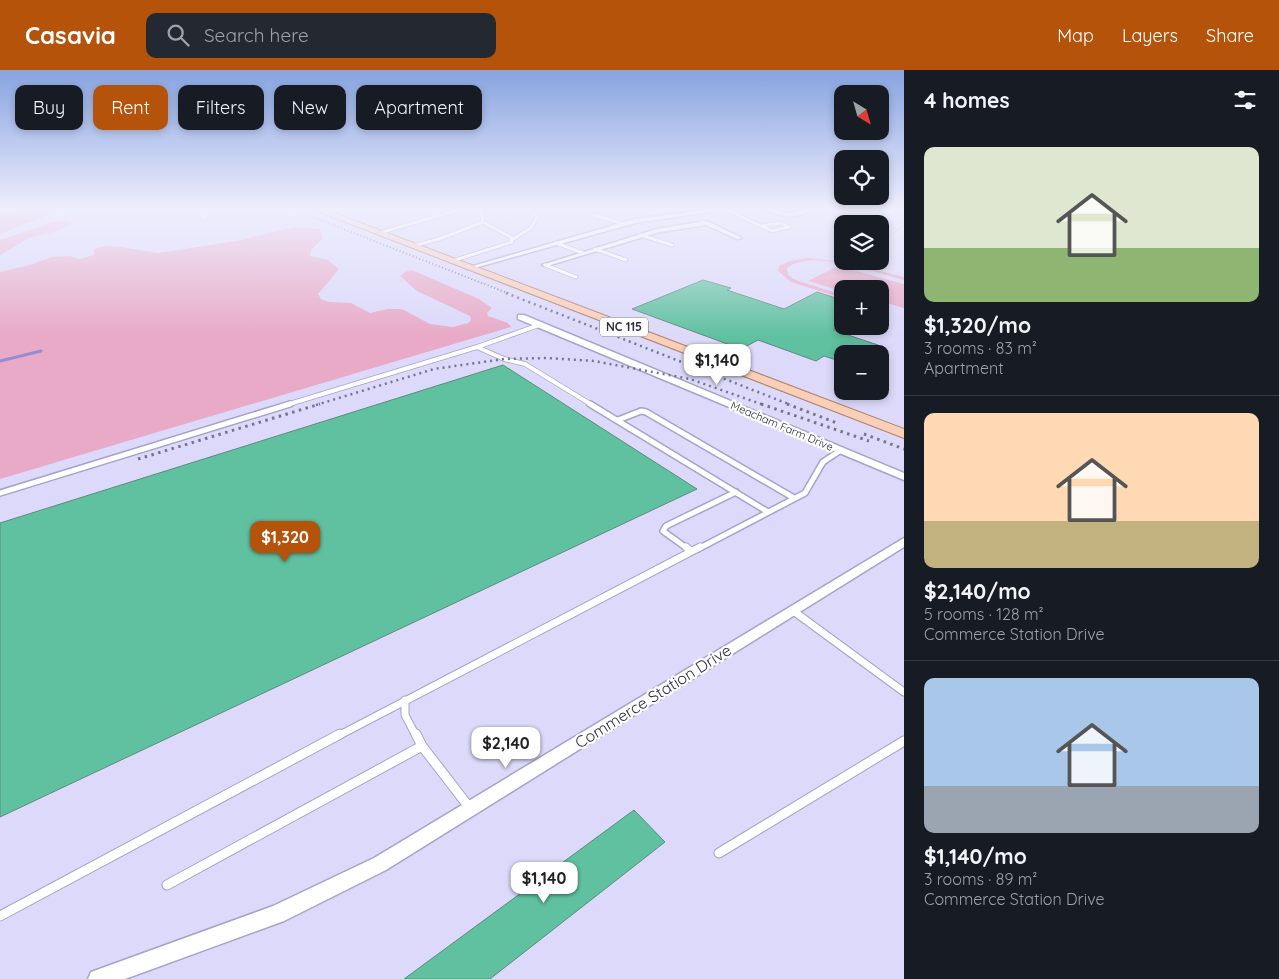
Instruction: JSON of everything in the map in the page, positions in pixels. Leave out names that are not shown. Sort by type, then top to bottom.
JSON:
[{"type":"main road","name":"NC 115","points":[[427,251],[904,434]]},
{"type":"street","points":[[470,268],[529,251]]},
{"type":"street","points":[[545,265],[588,251]]},
{"type":"street","name":"Meacham Farm Drive","points":[[521,317],[904,477]]},
{"type":"street","name":"Commerce Station Drive","points":[[98,979],[276,914],[380,864],[904,542]]},
{"type":"lane","points":[[452,261],[487,251]]},
{"type":"lane","points":[[578,251],[583,253]]},
{"type":"lane","points":[[602,251],[626,260]]},
{"type":"lane","points":[[545,265],[576,277]]},
{"type":"lane","points":[[0,493],[82,466],[477,346],[539,325]]},
{"type":"lane","points":[[477,346],[504,359],[525,364],[768,512]]},
{"type":"lane","points":[[618,420],[641,411],[646,412],[794,498]]},
{"type":"lane","points":[[0,916],[405,700],[805,493],[823,462],[841,450]]},
{"type":"lane","points":[[691,551],[663,531],[666,526],[736,492]]},
{"type":"lane","points":[[792,610],[904,692]]},
{"type":"lane","points":[[405,700],[405,716],[422,746],[471,808]]},
{"type":"lane","points":[[719,853],[904,741]]},
{"type":"lane","points":[[167,885],[422,746]]},
{"type":"shaded area","points":[[94,251],[158,253],[311,251],[310,256],[328,260],[339,269],[318,294],[321,299],[329,302],[351,303],[370,313],[388,309],[402,309],[430,324],[453,327],[468,323],[471,320],[470,316],[417,291],[400,276],[412,270],[479,299],[492,308],[487,313],[488,316],[508,323],[511,327],[0,479],[0,272],[30,265],[52,257],[70,256],[79,259],[94,255]]},
{"type":"shaded area","points":[[807,258],[834,261],[812,260],[798,262],[787,268],[788,274],[793,279],[834,292],[834,295],[791,282],[778,271],[779,266],[789,261]]},
{"type":"shaded area","points":[[834,268],[834,270],[853,270],[904,284],[904,308],[889,304],[889,280],[834,280],[834,289],[808,281]]},
{"type":"shaded area","points":[[868,270],[876,270],[904,277],[904,280]]},
{"type":"building","points":[[703,280],[731,288],[727,290],[784,309],[817,292],[834,297],[834,335],[848,335],[878,345],[834,345],[834,359],[824,356],[816,361],[758,340],[741,349],[632,309]]},
{"type":"building","points":[[503,365],[697,489],[0,817],[0,523]]},
{"type":"building","points":[[634,810],[665,842],[490,979],[404,979]]},
{"type":"waterway","points":[[0,361],[41,351]]},
{"type":"railway","points":[[401,251],[510,294]]},
{"type":"railway","points":[[506,293],[791,405]]},
{"type":"railway","points":[[316,405],[434,369],[504,359],[546,358],[594,361],[690,379],[764,405]]},
{"type":"railway","points":[[138,459],[320,404]]},
{"type":"railway","points":[[761,404],[869,441]]},
{"type":"railway","points":[[787,404],[837,423]]},
{"type":"railway","points":[[864,434],[904,449]]}]
